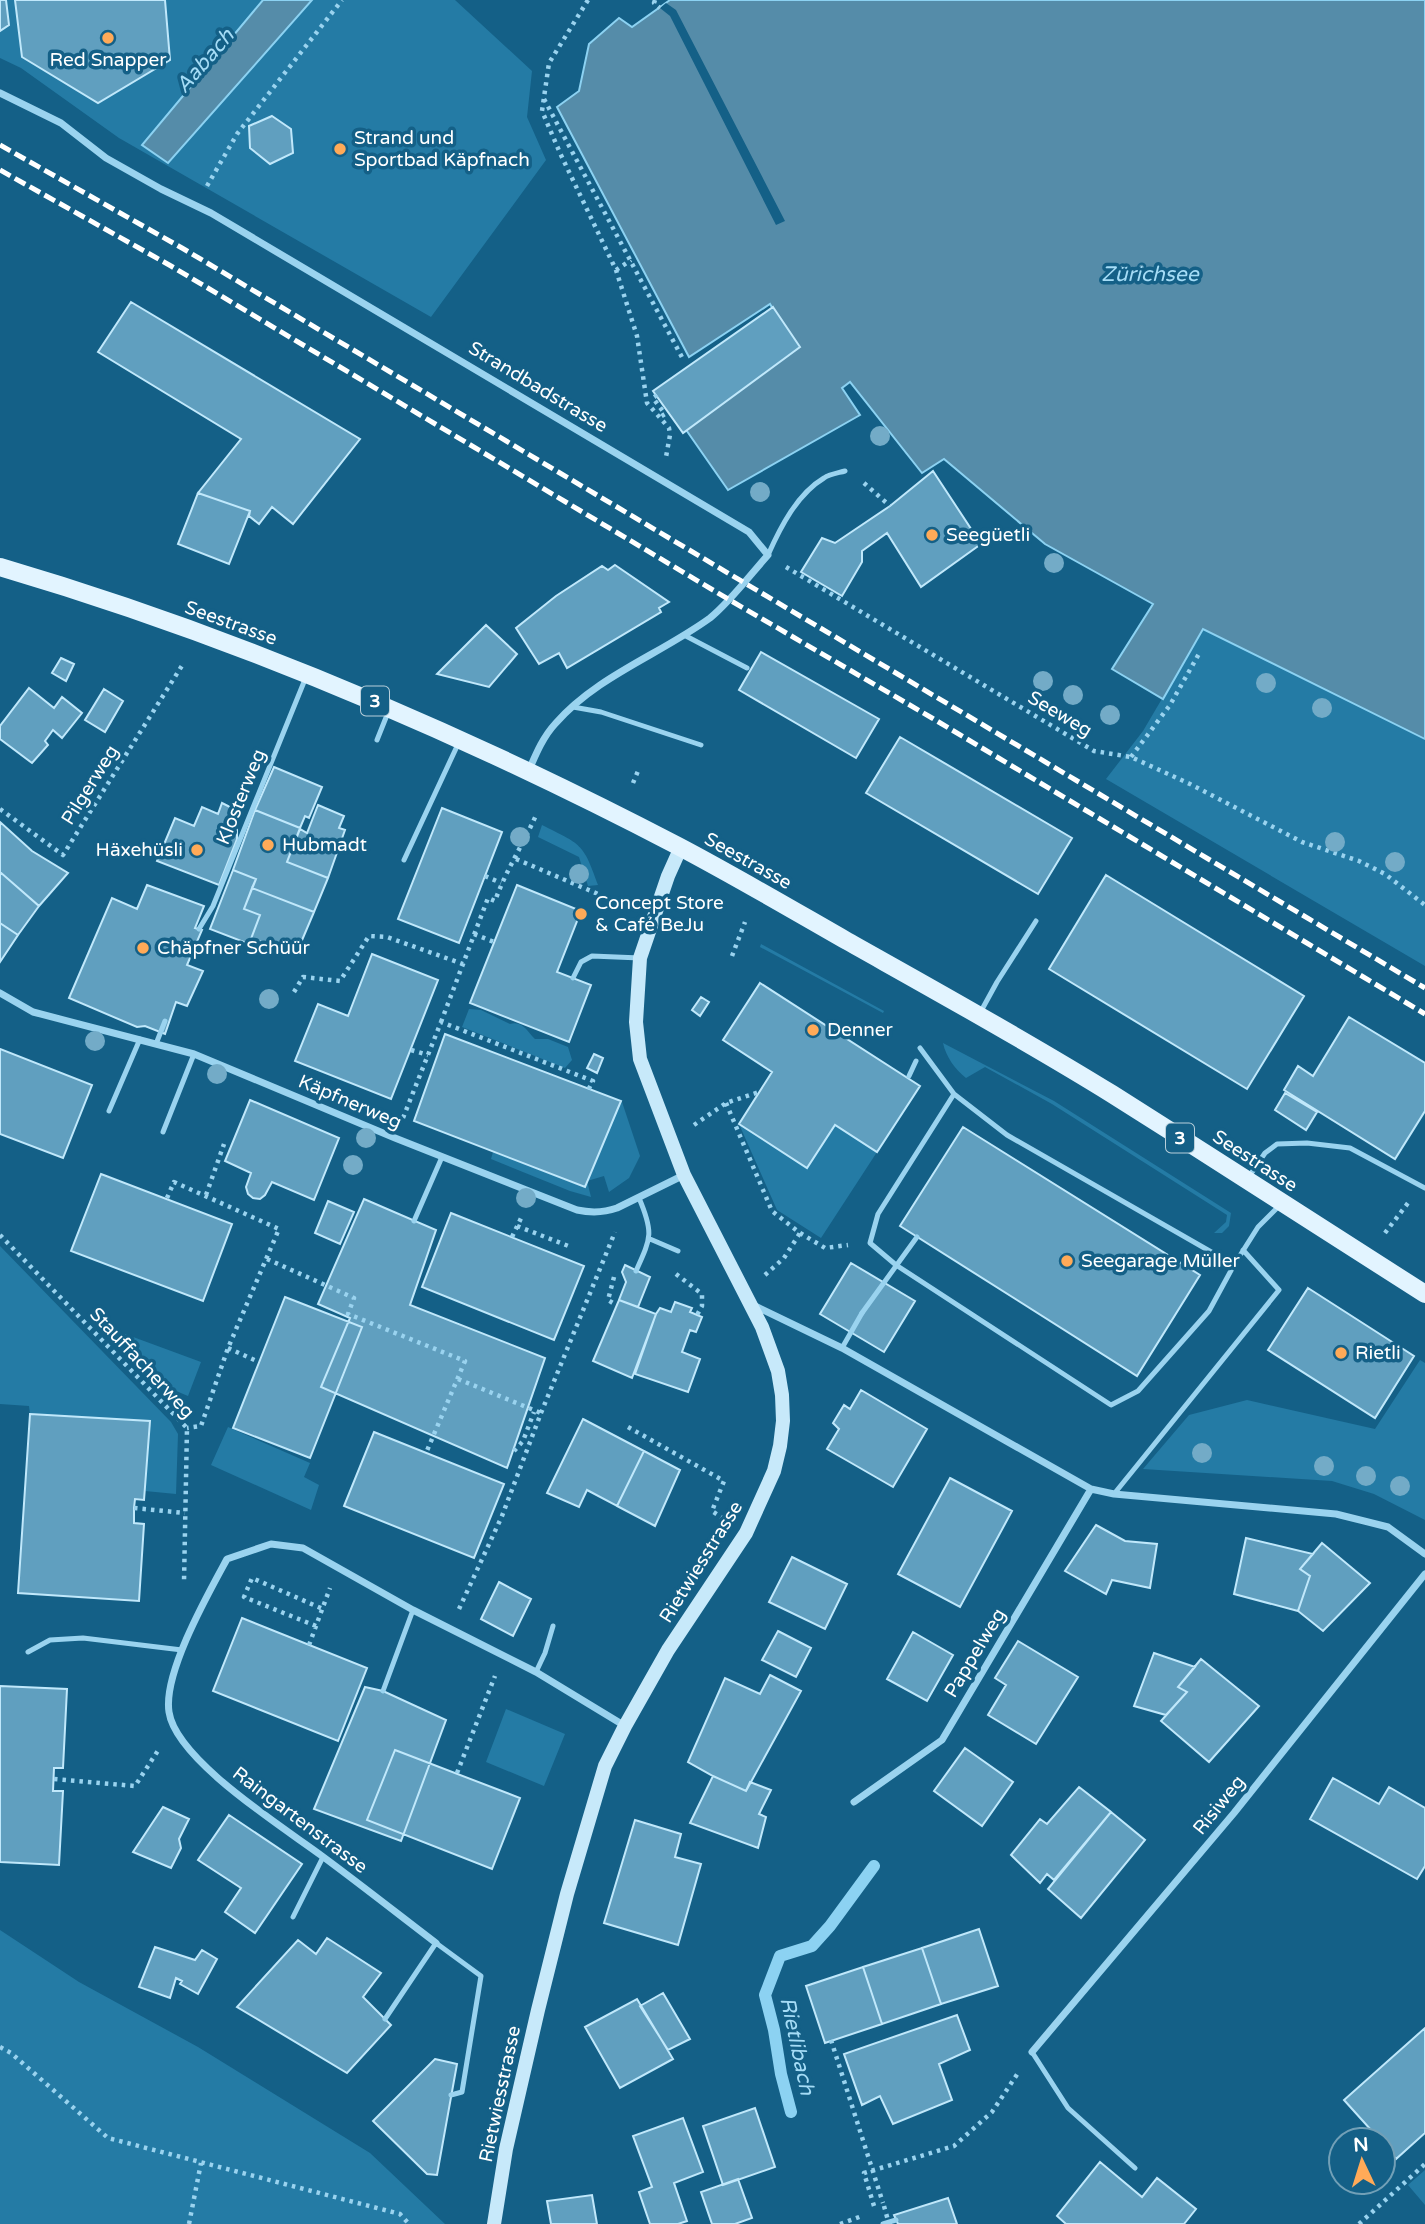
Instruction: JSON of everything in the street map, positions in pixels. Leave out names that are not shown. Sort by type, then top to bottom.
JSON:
[{"type":"main road","name":"Seestrasse","points":[[0,567],[58,584],[224,642],[391,708],[528,771],[681,847],[979,1015],[1110,1093],[1425,1294]]},
{"type":"main road","name":"Rietwiesstrasse","points":[[494,2224],[509,2137],[567,1894],[606,1766],[668,1650],[746,1533],[774,1471],[783,1421],[778,1371],[751,1304],[684,1175],[640,1059],[636,1022],[639,958],[681,847]]},
{"type":"street","name":"Strandbadstrasse","points":[[0,93],[61,123],[107,158],[222,219],[661,479],[749,532],[768,555]]},
{"type":"street","points":[[528,771],[544,738],[573,706],[592,689],[712,616],[768,555]]},
{"type":"street","name":"Käpfnerweg","points":[[0,993],[33,1012],[194,1054],[577,1210],[606,1212],[684,1175]]},
{"type":"street","points":[[751,1304],[842,1348],[1091,1489],[1114,1494],[1336,1514],[1388,1527],[1425,1554]]},
{"type":"street","name":"Pappelweg","points":[[853,1802],[942,1740],[1091,1489]]},
{"type":"street","name":"Raingartenstrasse","points":[[436,1943],[228,1788],[184,1744],[174,1729],[169,1712],[170,1691],[181,1650],[227,1559],[271,1544],[303,1548],[413,1609],[536,1672],[625,1726]]},
{"type":"street","name":"Risiweg","points":[[1032,2052],[1234,1813],[1425,1574]]},
{"type":"lane","points":[[768,555],[786,517],[815,485],[826,477],[845,471]]},
{"type":"lane","points":[[684,635],[747,668]]},
{"type":"lane","name":"Klosterweg","points":[[199,929],[214,906],[307,674]]},
{"type":"lane","points":[[573,706],[601,712],[701,745]]},
{"type":"lane","points":[[377,740],[391,708]]},
{"type":"lane","points":[[404,860],[460,739]]},
{"type":"lane","points":[[979,1015],[1036,921]]},
{"type":"lane","points":[[573,978],[581,962],[592,956],[639,958]]},
{"type":"lane","points":[[156,1044],[165,1021]]},
{"type":"lane","points":[[109,1111],[140,1039]]},
{"type":"lane","points":[[920,1048],[954,1094],[1007,1135],[1234,1265]]},
{"type":"lane","points":[[163,1132],[194,1054]]},
{"type":"lane","points":[[909,1076],[916,1061]]},
{"type":"lane","points":[[954,1094],[878,1214],[870,1243],[896,1265],[1111,1405],[1138,1391],[1209,1311],[1258,1227],[1282,1203]]},
{"type":"lane","points":[[1246,1180],[1265,1153],[1277,1144],[1307,1143],[1350,1148],[1423,1187]]},
{"type":"lane","points":[[414,1221],[442,1157]]},
{"type":"lane","points":[[636,1271],[650,1239],[639,1198]]},
{"type":"lane","points":[[842,1348],[862,1313],[917,1237]]},
{"type":"lane","points":[[650,1239],[678,1251]]},
{"type":"lane","points":[[1114,1494],[1279,1290],[1243,1250]]},
{"type":"lane","points":[[383,1691],[413,1609]]},
{"type":"lane","points":[[536,1672],[553,1626]]},
{"type":"lane","points":[[28,1652],[50,1640],[83,1639],[181,1650]]},
{"type":"lane","points":[[293,1917],[323,1857]]},
{"type":"lane","points":[[385,2019],[436,1943]]},
{"type":"lane","name":"Raingartenstrasse","points":[[436,1943],[481,1976],[462,2092],[451,2095]]},
{"type":"lane","points":[[1032,2052],[1068,2108],[1135,2168]]},
{"type":"lane","points":[[883,2224],[896,2220]]},
{"type":"path","points":[[203,194],[237,134],[342,0]]},
{"type":"path","points":[[588,0],[549,63],[542,111],[616,270],[637,336],[647,403],[669,428],[661,479]]},
{"type":"path","points":[[655,0],[654,3],[660,8]]},
{"type":"path","points":[[544,98],[684,361]]},
{"type":"path","points":[[616,270],[631,260]]},
{"type":"path","points":[[657,395],[653,398],[664,414],[660,417]]},
{"type":"path","points":[[845,471],[865,483],[890,506]]},
{"type":"path","name":"Seeweg","points":[[768,555],[1094,751],[1131,757],[1302,842],[1359,861],[1385,874],[1425,905]]},
{"type":"path","points":[[1131,757],[1170,705],[1200,652]]},
{"type":"path","name":"Pilgerweg","points":[[0,809],[63,855],[183,664]]},
{"type":"path","points":[[633,783],[638,771]]},
{"type":"path","points":[[395,1138],[488,898],[495,901],[501,883],[516,859],[537,813]]},
{"type":"path","points":[[516,859],[612,900]]},
{"type":"path","points":[[485,876],[501,883]]},
{"type":"path","points":[[732,956],[745,922]]},
{"type":"path","points":[[474,934],[495,942]]},
{"type":"path","points":[[294,992],[303,977],[340,981],[369,936],[387,937],[463,964]]},
{"type":"path","points":[[441,1022],[593,1081],[588,1090]]},
{"type":"path","points":[[411,1050],[428,1055]]},
{"type":"path","points":[[688,1129],[726,1103],[760,1092]]},
{"type":"path","points":[[726,1103],[772,1211],[825,1248]]},
{"type":"path","points":[[206,1195],[224,1144]]},
{"type":"path","points":[[167,1198],[174,1182],[279,1229],[228,1348],[201,1426],[187,1428]]},
{"type":"path","points":[[1385,1233],[1423,1187]]},
{"type":"path","points":[[512,1237],[523,1213]]},
{"type":"path","points":[[517,1226],[571,1247]]},
{"type":"path","points":[[763,1277],[784,1258],[800,1233]]},
{"type":"path","name":"Stauffacherweg","points":[[0,1235],[187,1428],[184,1583]]},
{"type":"path","points":[[455,1620],[502,1516],[611,1243]]},
{"type":"path","points":[[678,1251],[671,1270],[702,1294],[702,1306],[697,1315]]},
{"type":"path","points":[[267,1259],[354,1298],[348,1314],[465,1361],[426,1453]]},
{"type":"path","points":[[612,1289],[608,1300],[616,1305]]},
{"type":"path","points":[[228,1348],[259,1362]]},
{"type":"path","points":[[458,1379],[541,1413]]},
{"type":"path","points":[[514,1451],[523,1441],[534,1412]]},
{"type":"path","points":[[628,1427],[724,1481],[712,1511],[727,1521]]},
{"type":"path","points":[[134,1508],[185,1513]]},
{"type":"path","points":[[309,1645],[323,1609],[252,1578],[244,1597],[316,1626]]},
{"type":"path","points":[[457,1773],[503,1656]]},
{"type":"path","points":[[54,1780],[135,1786],[159,1749]]},
{"type":"path","points":[[831,2040],[889,2224]]},
{"type":"path","points":[[0,2047],[11,2053],[108,2138],[400,2214],[409,2224]]},
{"type":"path","points":[[873,2200],[864,2173],[954,2146],[992,2112],[1032,2052]]},
{"type":"path","points":[[189,2224],[201,2163]]},
{"type":"path","points":[[1359,2224],[1425,2164]]},
{"type":"shaded area","name":"Strand und Sportbad Käpfnach","points":[[0,0],[455,0],[532,71],[527,117],[546,160],[431,317],[119,138],[21,68],[0,58]]},
{"type":"shaded area","points":[[1203,629],[1425,739],[1425,966],[1106,779],[1143,731]]},
{"type":"shaded area","points":[[542,825],[579,846],[598,885],[588,886],[579,857],[538,837]]},
{"type":"shaded area","points":[[761,944],[884,1011],[883,1013],[760,947]]},
{"type":"shaded area","points":[[469,1009],[481,1010],[510,1024],[521,1025],[535,1039],[548,1039],[568,1047],[572,1060],[565,1068],[462,1027]]},
{"type":"shaded area","points":[[943,1043],[1054,1101],[1231,1213],[1229,1226],[1222,1233],[1214,1233],[1226,1222],[1227,1215],[1052,1104],[985,1067],[966,1078],[951,1062]]},
{"type":"shaded area","points":[[621,1099],[640,1156],[629,1178],[609,1192],[604,1176],[587,1181],[591,1197],[491,1159],[493,1152],[584,1187]]},
{"type":"shaded area","points":[[739,1124],[807,1168],[835,1125],[877,1152],[821,1238],[777,1210]]},
{"type":"shaded area","points":[[0,1246],[171,1422],[178,1434],[176,1494],[145,1491],[149,1421],[30,1414],[29,1406],[0,1404]]},
{"type":"shaded area","points":[[125,1334],[201,1362],[188,1396],[157,1383],[120,1346]]},
{"type":"shaded area","points":[[1420,1360],[1425,1363],[1425,1520],[1374,1494],[1332,1481],[1143,1469],[1189,1415],[1247,1400],[1375,1429]]},
{"type":"shaded area","points":[[228,1427],[310,1463],[304,1477],[319,1485],[311,1510],[211,1465]]},
{"type":"shaded area","points":[[506,1709],[565,1734],[544,1786],[486,1762]]},
{"type":"shaded area","points":[[0,1930],[79,1982],[198,2047],[370,2153],[445,2224],[0,2224]]},
{"type":"shaded area","points":[[1425,2170],[1425,2205],[1408,2185]]},
{"type":"water","name":"Aabach","points":[[263,0],[312,0],[168,163],[142,145]]},
{"type":"water","name":"Zürichsee","points":[[670,0],[1425,0],[1425,739],[1203,629],[1163,699],[1112,669],[1153,604],[1045,544],[944,459],[922,473],[850,382],[842,388],[860,415],[728,490],[666,401],[779,319],[770,304],[689,357],[557,107],[579,91],[589,44],[619,18],[632,27]]},
{"type":"pier","points":[[666,3],[676,10],[785,221],[776,225],[670,16],[660,8]]},
{"type":"building","points":[[0,0],[6,0],[9,25],[0,31]]},
{"type":"building","points":[[15,0],[165,0],[170,60],[98,103],[22,57]]},
{"type":"building","points":[[272,116],[291,129],[293,153],[270,164],[250,148],[249,126]]},
{"type":"building","points":[[131,302],[360,439],[293,524],[272,507],[259,524],[249,516],[250,511],[198,493],[241,439],[98,352]]},
{"type":"building","points":[[773,307],[800,347],[683,433],[653,391]]},
{"type":"building","name":"Seegüetli","points":[[933,471],[981,544],[921,587],[887,533],[862,551],[862,562],[842,596],[801,572],[822,538],[835,543],[890,506]]},
{"type":"building","points":[[198,493],[250,511],[229,564],[178,544]]},
{"type":"building","points":[[615,565],[669,602],[659,608],[661,612],[567,668],[559,653],[539,664],[516,628],[556,596],[602,566],[608,570]]},
{"type":"building","points":[[486,625],[517,654],[489,687],[437,674]]},
{"type":"building","points":[[761,652],[879,719],[856,758],[739,690]]},
{"type":"building","points":[[61,658],[74,664],[66,681],[52,673]]},
{"type":"building","points":[[29,688],[54,708],[62,697],[82,713],[62,738],[53,730],[45,741],[48,745],[32,763],[0,739],[0,726]]},
{"type":"building","points":[[104,689],[123,701],[105,732],[85,720]]},
{"type":"building","points":[[900,737],[1072,838],[1038,894],[866,793]]},
{"type":"building","points":[[274,767],[322,787],[309,818],[305,816],[300,828],[255,810]]},
{"type":"building","name":"Häxehüsli","points":[[222,803],[234,809],[231,818],[237,820],[237,839],[219,885],[157,861],[175,818],[194,826],[202,807],[218,814]]},
{"type":"building","points":[[318,805],[344,816],[339,828],[345,830],[328,878],[287,862],[300,829],[307,833]]},
{"type":"building","points":[[442,808],[502,832],[459,943],[398,919]]},
{"type":"building","name":"Hubmadt","points":[[255,810],[300,828],[287,862],[328,878],[314,912],[252,888],[256,879],[233,870]]},
{"type":"building","points":[[0,822],[32,851],[68,873],[39,906],[0,872]]},
{"type":"building","points":[[233,870],[256,879],[244,909],[260,915],[249,944],[210,929]]},
{"type":"building","points":[[0,872],[39,906],[18,935],[0,923]]},
{"type":"building","points":[[1106,875],[1304,996],[1247,1089],[1049,969]]},
{"type":"building","name":"Chäpfner Schüür","points":[[147,885],[204,906],[195,928],[202,930],[187,965],[203,971],[187,1006],[176,1002],[165,1034],[145,1026],[137,1027],[69,998],[112,898],[137,909]]},
{"type":"building","points":[[517,885],[581,911],[557,972],[591,985],[569,1042],[470,1003]]},
{"type":"building","points":[[252,888],[314,912],[297,952],[251,939],[260,915],[244,909]]},
{"type":"building","points":[[0,923],[18,935],[0,962]]},
{"type":"building","points":[[372,954],[438,980],[391,1099],[295,1061],[318,1004],[348,1016]]},
{"type":"building","points":[[760,983],[920,1086],[877,1152],[835,1125],[807,1168],[739,1124],[772,1072],[723,1040]]},
{"type":"building","points":[[701,997],[709,1002],[700,1016],[692,1010]]},
{"type":"building","points":[[1349,1017],[1425,1063],[1425,1111],[1395,1159],[1284,1090],[1298,1066],[1313,1076]]},
{"type":"building","points":[[445,1034],[621,1101],[585,1187],[414,1121]]},
{"type":"building","points":[[0,1049],[92,1085],[63,1158],[0,1134]]},
{"type":"building","points":[[594,1054],[603,1058],[597,1073],[587,1068]]},
{"type":"building","points":[[1285,1093],[1317,1112],[1306,1130],[1275,1110]]},
{"type":"building","points":[[250,1100],[339,1138],[314,1200],[272,1182],[265,1195],[260,1199],[253,1198],[246,1187],[251,1173],[225,1161]]},
{"type":"building","name":"Seegarage Müller","points":[[963,1127],[1200,1275],[1137,1376],[900,1226]]},
{"type":"building","points":[[101,1174],[232,1224],[203,1301],[71,1251]]},
{"type":"building","points":[[364,1199],[436,1230],[410,1305],[545,1358],[507,1468],[321,1387],[350,1318],[318,1304]]},
{"type":"building","points":[[328,1201],[354,1212],[340,1244],[315,1233]]},
{"type":"building","points":[[451,1213],[584,1266],[554,1340],[422,1287]]},
{"type":"building","points":[[851,1263],[915,1301],[884,1352],[820,1314]]},
{"type":"building","points":[[625,1265],[650,1277],[638,1307],[619,1300],[626,1282],[622,1272]]},
{"type":"building","name":"Rietli","points":[[1308,1288],[1414,1356],[1375,1418],[1268,1350]]},
{"type":"building","points":[[285,1297],[362,1327],[310,1458],[233,1428]]},
{"type":"building","points":[[619,1300],[656,1314],[632,1378],[593,1361]]},
{"type":"building","points":[[675,1302],[692,1308],[690,1312],[702,1317],[696,1332],[690,1330],[682,1352],[700,1359],[688,1392],[635,1374],[656,1314],[660,1308],[671,1312]]},
{"type":"building","points":[[861,1390],[927,1429],[893,1487],[827,1449],[839,1429],[833,1423],[844,1405],[850,1409]]},
{"type":"building","points":[[30,1414],[150,1421],[144,1500],[135,1499],[134,1508],[134,1523],[144,1524],[139,1601],[18,1593]]},
{"type":"building","points":[[583,1419],[644,1451],[617,1506],[587,1490],[579,1507],[547,1493]]},
{"type":"building","points":[[374,1432],[504,1484],[474,1558],[344,1506]]},
{"type":"building","points":[[644,1451],[680,1470],[655,1526],[617,1506]]},
{"type":"building","points":[[950,1478],[1012,1511],[960,1607],[898,1574]]},
{"type":"building","points":[[1096,1525],[1125,1541],[1157,1544],[1150,1588],[1112,1580],[1106,1594],[1065,1571]]},
{"type":"building","points":[[1246,1538],[1313,1554],[1300,1569],[1310,1576],[1298,1611],[1234,1594]]},
{"type":"building","points":[[1322,1543],[1370,1583],[1323,1631],[1298,1611],[1310,1576],[1300,1569]]},
{"type":"building","points":[[792,1557],[847,1584],[825,1629],[769,1602]]},
{"type":"building","points":[[499,1582],[531,1599],[513,1636],[481,1619]]},
{"type":"building","points":[[242,1618],[367,1668],[338,1741],[213,1691]]},
{"type":"building","points":[[778,1631],[811,1648],[796,1677],[762,1660]]},
{"type":"building","points":[[913,1632],[953,1655],[927,1701],[887,1679]]},
{"type":"building","points":[[1018,1641],[1078,1677],[1036,1744],[988,1715],[1006,1685],[995,1678]]},
{"type":"building","points":[[1154,1653],[1195,1667],[1178,1687],[1187,1692],[1166,1715],[1134,1706]]},
{"type":"building","points":[[1201,1659],[1259,1706],[1209,1762],[1161,1721],[1187,1692],[1178,1687]]},
{"type":"building","points":[[770,1675],[801,1691],[746,1791],[688,1762],[725,1678],[760,1694]]},
{"type":"building","points":[[0,1686],[67,1689],[63,1768],[54,1768],[53,1791],[63,1791],[59,1865],[0,1862]]},
{"type":"building","points":[[365,1687],[383,1691],[446,1720],[401,1841],[314,1809]]},
{"type":"building","points":[[965,1748],[1013,1782],[982,1826],[934,1791]]},
{"type":"building","points":[[395,1750],[520,1798],[492,1869],[367,1820]]},
{"type":"building","points":[[713,1776],[746,1791],[750,1782],[771,1790],[759,1814],[766,1817],[758,1848],[690,1823]]},
{"type":"building","points":[[1333,1778],[1379,1804],[1389,1787],[1425,1808],[1425,1866],[1417,1879],[1310,1819]]},
{"type":"building","points":[[1079,1787],[1111,1812],[1054,1880],[1047,1874],[1040,1883],[1011,1855],[1040,1819],[1047,1824]]},
{"type":"building","points":[[163,1807],[189,1819],[179,1839],[181,1848],[171,1868],[133,1852]]},
{"type":"building","points":[[1111,1812],[1145,1840],[1081,1918],[1048,1889]]},
{"type":"building","points":[[229,1815],[302,1864],[255,1933],[225,1912],[241,1888],[198,1860]]},
{"type":"building","points":[[635,1820],[681,1834],[675,1857],[701,1864],[678,1945],[604,1923]]},
{"type":"building","points":[[979,1929],[998,1986],[941,2004],[922,1948]]},
{"type":"building","points":[[327,1938],[381,1973],[363,1997],[391,2025],[347,2073],[237,2007],[298,1940],[316,1954]]},
{"type":"building","points":[[155,1947],[195,1960],[202,1950],[217,1959],[198,1994],[180,1984],[182,1981],[176,1978],[170,1998],[139,1987]]},
{"type":"building","points":[[922,1948],[941,2004],[882,2024],[863,1967]]},
{"type":"building","points":[[863,1967],[882,2024],[825,2043],[806,1986]]},
{"type":"building","points":[[663,1993],[690,2039],[668,2050],[640,2006]]},
{"type":"building","points":[[637,1999],[673,2059],[620,2088],[585,2027]]},
{"type":"building","points":[[957,2015],[970,2050],[939,2064],[952,2100],[893,2124],[880,2096],[862,2105],[844,2054]]},
{"type":"building","points":[[1425,2028],[1425,2133],[1397,2158],[1397,2126],[1367,2126],[1344,2100]]},
{"type":"building","points":[[435,2059],[457,2064],[437,2175],[427,2174],[373,2121]]},
{"type":"building","points":[[755,2108],[775,2167],[723,2185],[703,2126]]},
{"type":"building","points":[[683,2118],[703,2172],[674,2183],[687,2221],[678,2224],[650,2224],[639,2192],[652,2187],[633,2136]]},
{"type":"building","points":[[1100,2162],[1142,2197],[1157,2178],[1196,2209],[1184,2224],[1066,2224],[1057,2216]]},
{"type":"building","points":[[738,2179],[752,2218],[735,2224],[712,2224],[701,2192]]},
{"type":"building","points":[[592,2195],[597,2224],[551,2224],[547,2201]]},
{"type":"building","points":[[948,2198],[957,2224],[898,2224],[894,2215]]},
{"type":"waterway","name":"Rietlibach","points":[[791,2112],[765,1995],[780,1956],[812,1946],[874,1866]]},
{"type":"railway","points":[[0,145],[182,248],[1425,988]]},
{"type":"railway","points":[[0,170],[171,266],[1425,1014]]},
{"type":"place","name":"Red Snapper","points":[[108,38]]},
{"type":"place","name":"Strand und Sportbad Käpfnach","points":[[340,149]]},
{"type":"place","name":"Seegüetli","points":[[932,535]]},
{"type":"place","name":"Hubmadt","points":[[268,845]]},
{"type":"place","name":"Häxehüsli","points":[[197,850]]},
{"type":"place","name":"Concept Store & Café BeJu","points":[[581,914]]},
{"type":"place","name":"Chäpfner Schüür","points":[[143,948]]},
{"type":"place","name":"Denner","points":[[813,1030]]},
{"type":"place","name":"Seegarage Müller","points":[[1067,1261]]},
{"type":"place","name":"Rietli","points":[[1341,1353]]}]
